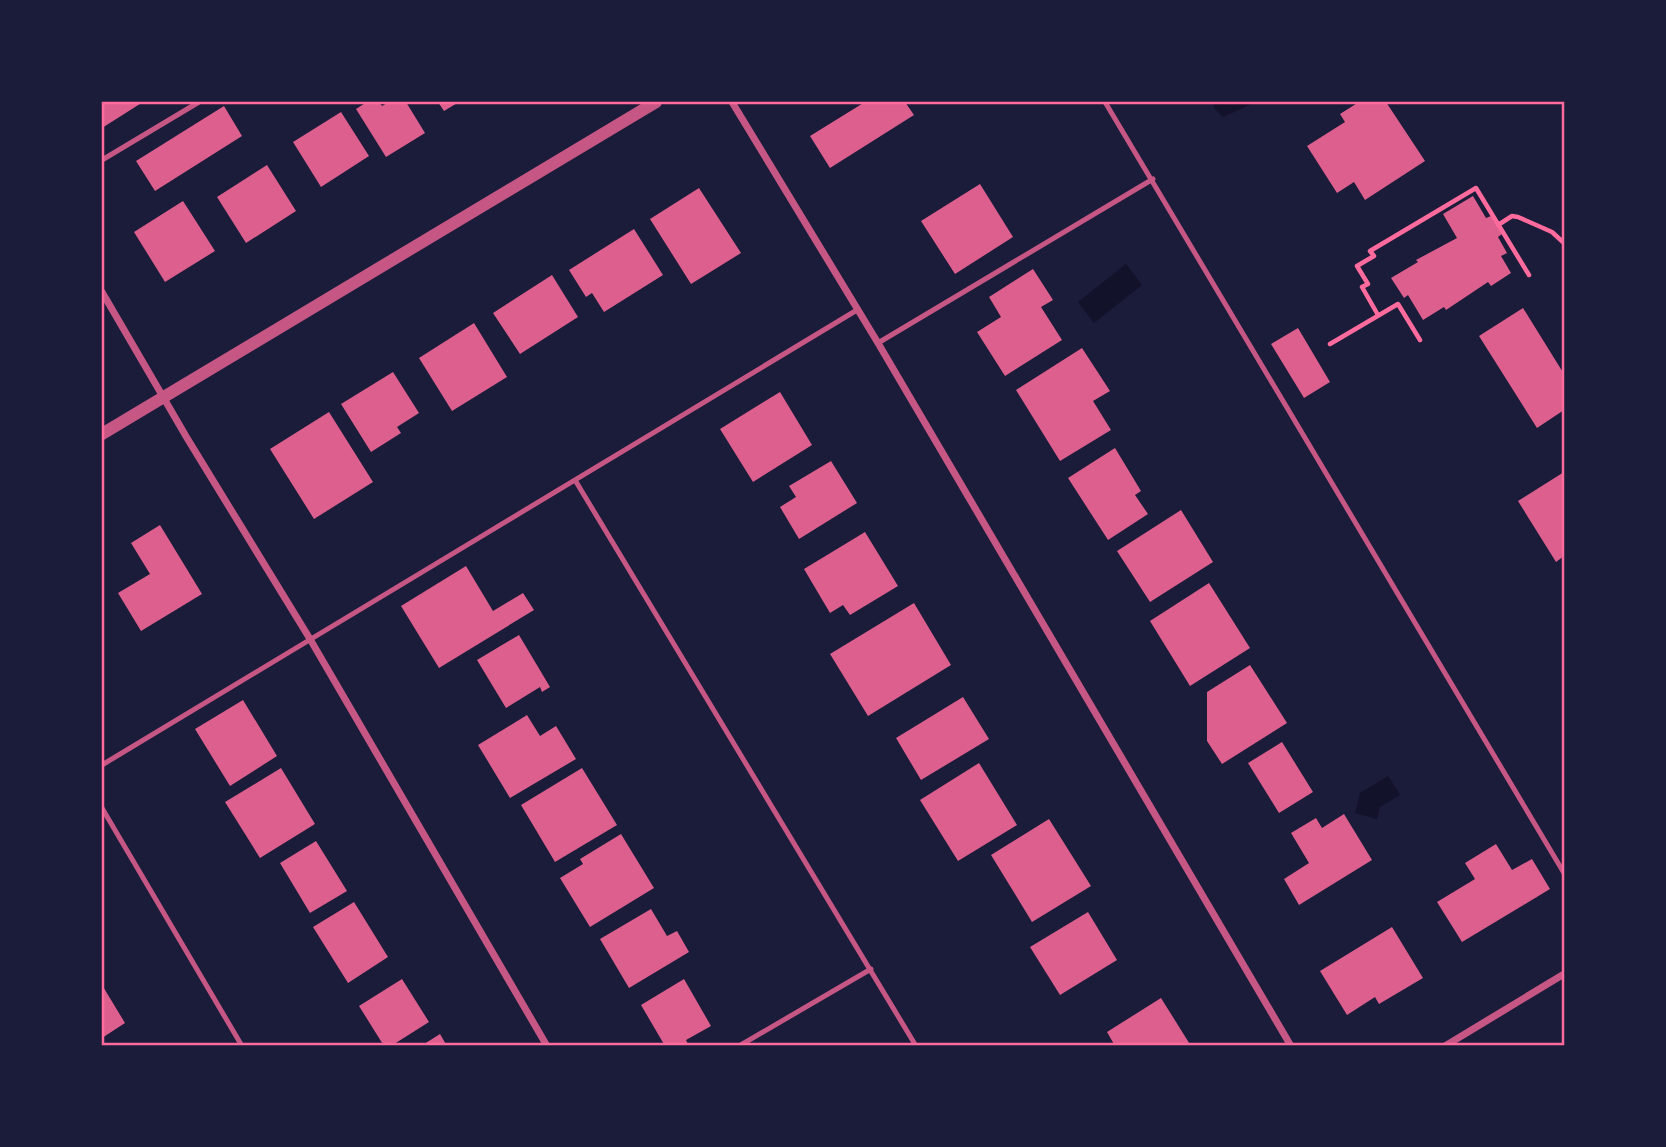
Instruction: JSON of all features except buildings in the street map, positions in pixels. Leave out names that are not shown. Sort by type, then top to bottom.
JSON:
[{"type":"street","points":[[102,434],[656,102]]},
{"type":"street","points":[[732,102],[878,343],[1291,1045]]},
{"type":"street","points":[[102,292],[310,639],[547,1045]]},
{"type":"street","points":[[1445,1045],[1564,974]]},
{"type":"lane","points":[[102,160],[199,102]]},
{"type":"lane","points":[[1105,102],[1564,873]]},
{"type":"lane","points":[[878,343],[1153,179]]},
{"type":"lane","points":[[102,765],[858,310]]},
{"type":"lane","points":[[575,480],[916,1045]]},
{"type":"lane","points":[[102,808],[242,1045]]},
{"type":"lane","points":[[739,1045],[871,969]]},
{"type":"path","points":[[1378,315],[1362,287],[1368,284],[1357,266],[1374,256],[1370,251],[1476,188],[1529,275]]},
{"type":"path","points":[[1497,225],[1512,216],[1518,217],[1552,232],[1564,243]]},
{"type":"path","points":[[1330,344],[1398,304],[1420,340]]},
{"type":"shaded area","points":[[1213,102],[1256,102],[1223,117],[1214,108]]},
{"type":"shaded area","points":[[1126,264],[1142,285],[1094,323],[1078,302]]},
{"type":"shaded area","points":[[1388,776],[1400,795],[1380,807],[1377,819],[1355,813],[1360,793]]}]
